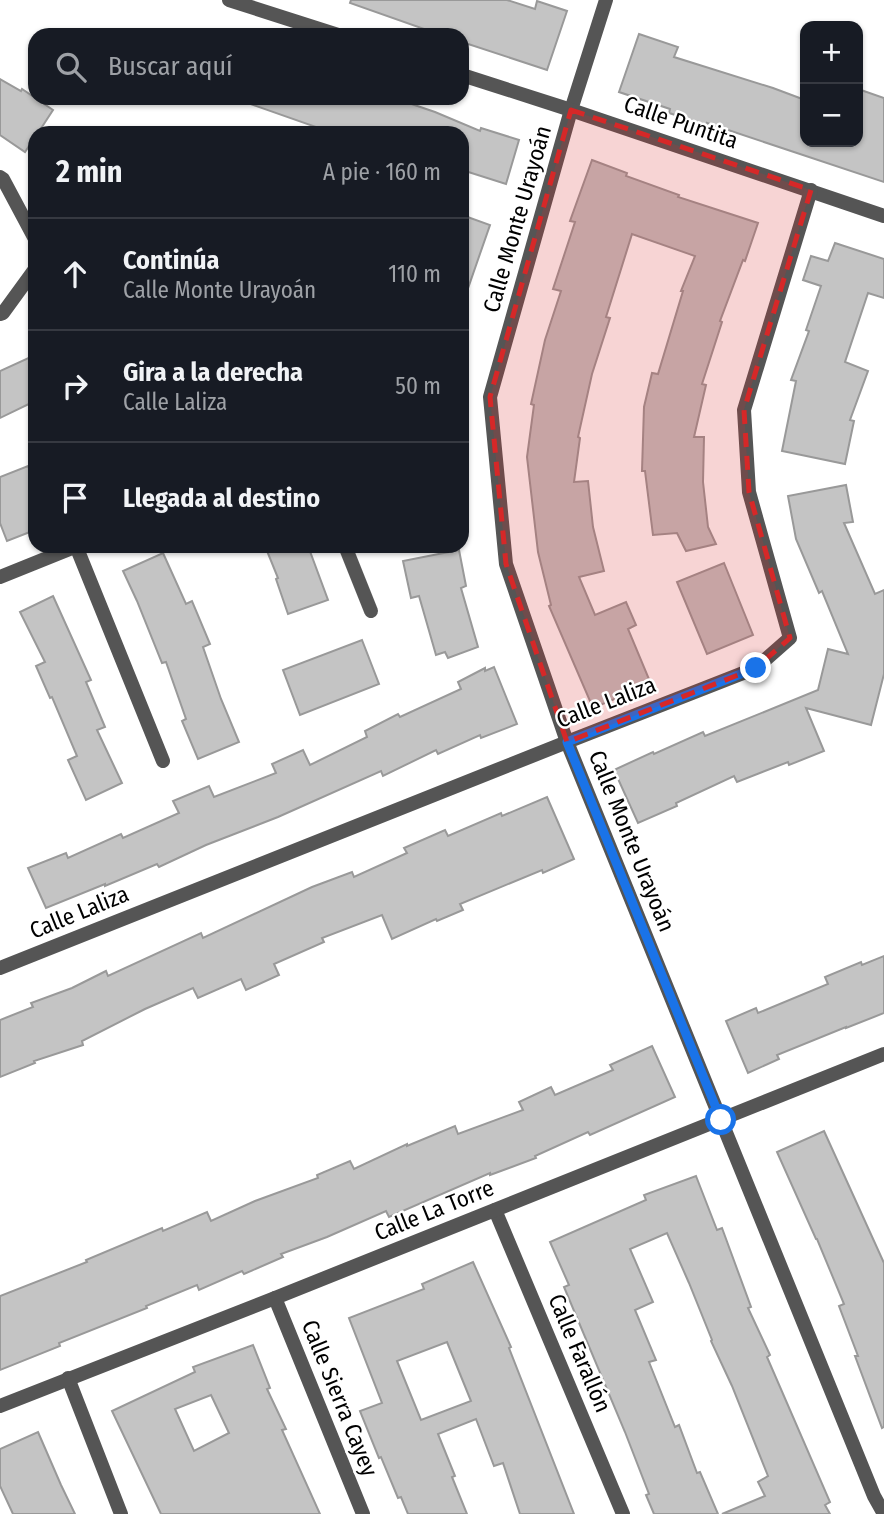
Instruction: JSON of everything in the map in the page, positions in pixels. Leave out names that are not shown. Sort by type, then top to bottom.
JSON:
[{"type":"street","points":[[229,0],[316,28]]},
{"type":"street","name":"Calle Monte Urayoán","points":[[606,0],[571,110],[490,397],[506,564],[567,742],[874,1496],[884,1514]]},
{"type":"street","name":"Calle Puntita","points":[[469,77],[884,216]]},
{"type":"street","points":[[0,177],[28,226]]},
{"type":"street","name":"Calle Laliza","points":[[0,968],[756,668],[790,638],[749,492],[744,410],[811,190]]},
{"type":"street","points":[[0,314],[28,279]]},
{"type":"street","points":[[0,577],[59,553]]},
{"type":"street","points":[[79,553],[163,761]]},
{"type":"street","points":[[348,553],[370,611]]},
{"type":"street","name":"Calle La Torre","points":[[0,1406],[884,1054]]},
{"type":"street","name":"Calle Farallón","points":[[495,1210],[623,1514]]},
{"type":"street","name":"Calle Sierra Cayey","points":[[275,1298],[363,1514]]},
{"type":"street","points":[[68,1378],[121,1514]]},
{"type":"highlighted area","points":[[571,110],[811,190],[744,410],[749,492],[790,638],[756,668],[567,742],[506,564],[490,397]]},
{"type":"building","points":[[351,0],[507,0],[535,9],[537,1],[567,11],[547,70],[469,44],[469,28],[421,28],[350,3]]},
{"type":"building","points":[[639,34],[678,47],[674,57],[800,98],[800,147],[863,147],[863,91],[884,98],[884,182],[669,113],[670,109],[619,92]]},
{"type":"building","points":[[0,79],[28,93],[28,105],[46,105],[53,110],[43,126],[28,126],[28,148],[25,152],[0,135]]},
{"type":"building","points":[[253,105],[414,105],[468,126],[313,126]]},
{"type":"building","points":[[469,126],[519,140],[506,184],[469,172]]},
{"type":"building","points":[[592,160],[627,173],[626,176],[679,195],[678,197],[758,223],[720,321],[722,322],[702,384],[706,385],[694,437],[704,437],[703,482],[708,527],[716,544],[686,551],[677,533],[653,535],[645,471],[642,471],[644,407],[652,373],[658,374],[681,291],[695,256],[632,234],[606,317],[610,318],[592,374],[578,437],[574,482],[588,481],[593,527],[604,571],[579,577],[595,615],[626,602],[636,625],[628,629],[651,684],[593,708],[549,606],[551,605],[538,552],[527,457],[534,405],[531,404],[545,340],[561,291],[553,289],[575,222],[570,221]]},
{"type":"building","points":[[469,218],[490,225],[469,285]]},
{"type":"building","points":[[835,243],[884,259],[884,298],[868,293],[845,362],[868,371],[850,420],[854,421],[845,464],[782,451],[796,381],[791,380],[809,331],[806,330],[821,286],[803,280],[811,256],[828,261]]},
{"type":"building","points":[[28,358],[28,404],[0,418],[0,371]]},
{"type":"building","points":[[28,466],[28,533],[7,541],[0,523],[0,477]]},
{"type":"building","points":[[846,485],[853,522],[844,523],[875,594],[884,590],[884,674],[871,725],[806,708],[824,751],[737,782],[734,776],[638,823],[614,770],[703,732],[705,736],[818,690],[828,649],[848,654],[822,591],[819,593],[796,539],[788,496]]},
{"type":"building","points":[[163,553],[186,604],[192,601],[210,644],[203,647],[239,742],[198,759],[182,721],[186,719],[166,662],[162,663],[123,571]]},
{"type":"building","points":[[268,553],[311,553],[328,600],[288,614],[276,579],[278,578]]},
{"type":"building","points":[[444,553],[460,553],[466,586],[461,588],[478,647],[448,658],[445,652],[436,655],[419,596],[411,598],[403,561]]},
{"type":"building","points":[[724,563],[753,635],[707,654],[677,582]]},
{"type":"building","points":[[53,596],[91,680],[86,682],[105,727],[97,730],[122,783],[86,800],[68,760],[77,756],[36,666],[45,662],[20,612]]},
{"type":"building","points":[[362,640],[379,684],[300,715],[283,670]]},
{"type":"building","points":[[494,667],[517,724],[481,738],[480,735],[438,754],[436,750],[383,776],[381,771],[159,867],[157,864],[46,908],[28,868],[66,853],[68,858],[121,834],[123,838],[179,813],[173,801],[209,786],[214,797],[276,773],[272,764],[303,750],[310,765],[367,737],[365,731],[398,714],[400,717],[461,689],[458,682],[485,668],[485,671]]},
{"type":"building","points":[[547,797],[574,859],[460,904],[463,910],[392,939],[382,915],[322,938],[324,942],[274,964],[279,975],[246,990],[241,979],[198,998],[193,988],[82,1041],[83,1045],[34,1061],[35,1063],[0,1077],[0,1020],[33,1007],[31,1003],[72,988],[106,971],[108,976],[201,933],[203,938],[312,887],[352,872],[354,877],[407,853],[404,848],[445,830],[448,836]]},
{"type":"building","points":[[884,956],[884,1013],[777,1055],[779,1059],[748,1073],[726,1021],[756,1008],[758,1013],[828,984],[825,977]]},
{"type":"building","points":[[652,1046],[675,1097],[590,1135],[588,1132],[535,1156],[536,1158],[490,1173],[389,1217],[386,1211],[281,1254],[283,1257],[244,1274],[242,1271],[199,1290],[197,1285],[0,1370],[0,1296],[207,1212],[211,1221],[255,1201],[318,1178],[317,1175],[350,1161],[354,1169],[407,1144],[455,1126],[458,1134],[523,1110],[519,1102],[551,1087],[555,1095],[613,1070],[610,1065]]},
{"type":"building","points":[[824,1131],[884,1263],[882,1428],[839,1306],[844,1304],[777,1152]]},
{"type":"building","points":[[696,1176],[717,1230],[722,1228],[751,1307],[748,1308],[770,1355],[767,1357],[830,1502],[825,1505],[830,1514],[722,1514],[765,1496],[758,1482],[768,1476],[667,1233],[630,1249],[653,1302],[635,1310],[656,1360],[649,1362],[675,1427],[679,1425],[697,1473],[700,1472],[718,1514],[654,1514],[646,1495],[649,1494],[564,1287],[569,1285],[550,1242],[646,1200],[644,1195]]},
{"type":"building","points":[[473,1262],[511,1347],[509,1348],[574,1514],[520,1514],[503,1463],[494,1466],[476,1419],[438,1434],[467,1514],[408,1514],[401,1497],[398,1498],[381,1457],[379,1458],[360,1411],[382,1403],[349,1318],[424,1289],[422,1284]],"holes":[[[447,1342],[471,1401],[421,1420],[397,1361]]]},
{"type":"building","points":[[253,1345],[270,1388],[267,1389],[286,1429],[282,1430],[320,1514],[161,1514],[112,1411],[195,1372],[193,1367]],"holes":[[[211,1395],[229,1433],[194,1451],[175,1409]]]},
{"type":"building","points":[[38,1432],[75,1514],[13,1514],[0,1486],[0,1449]]},
{"type":"route","points":[[721,1120],[567,742],[756,668]]}]
